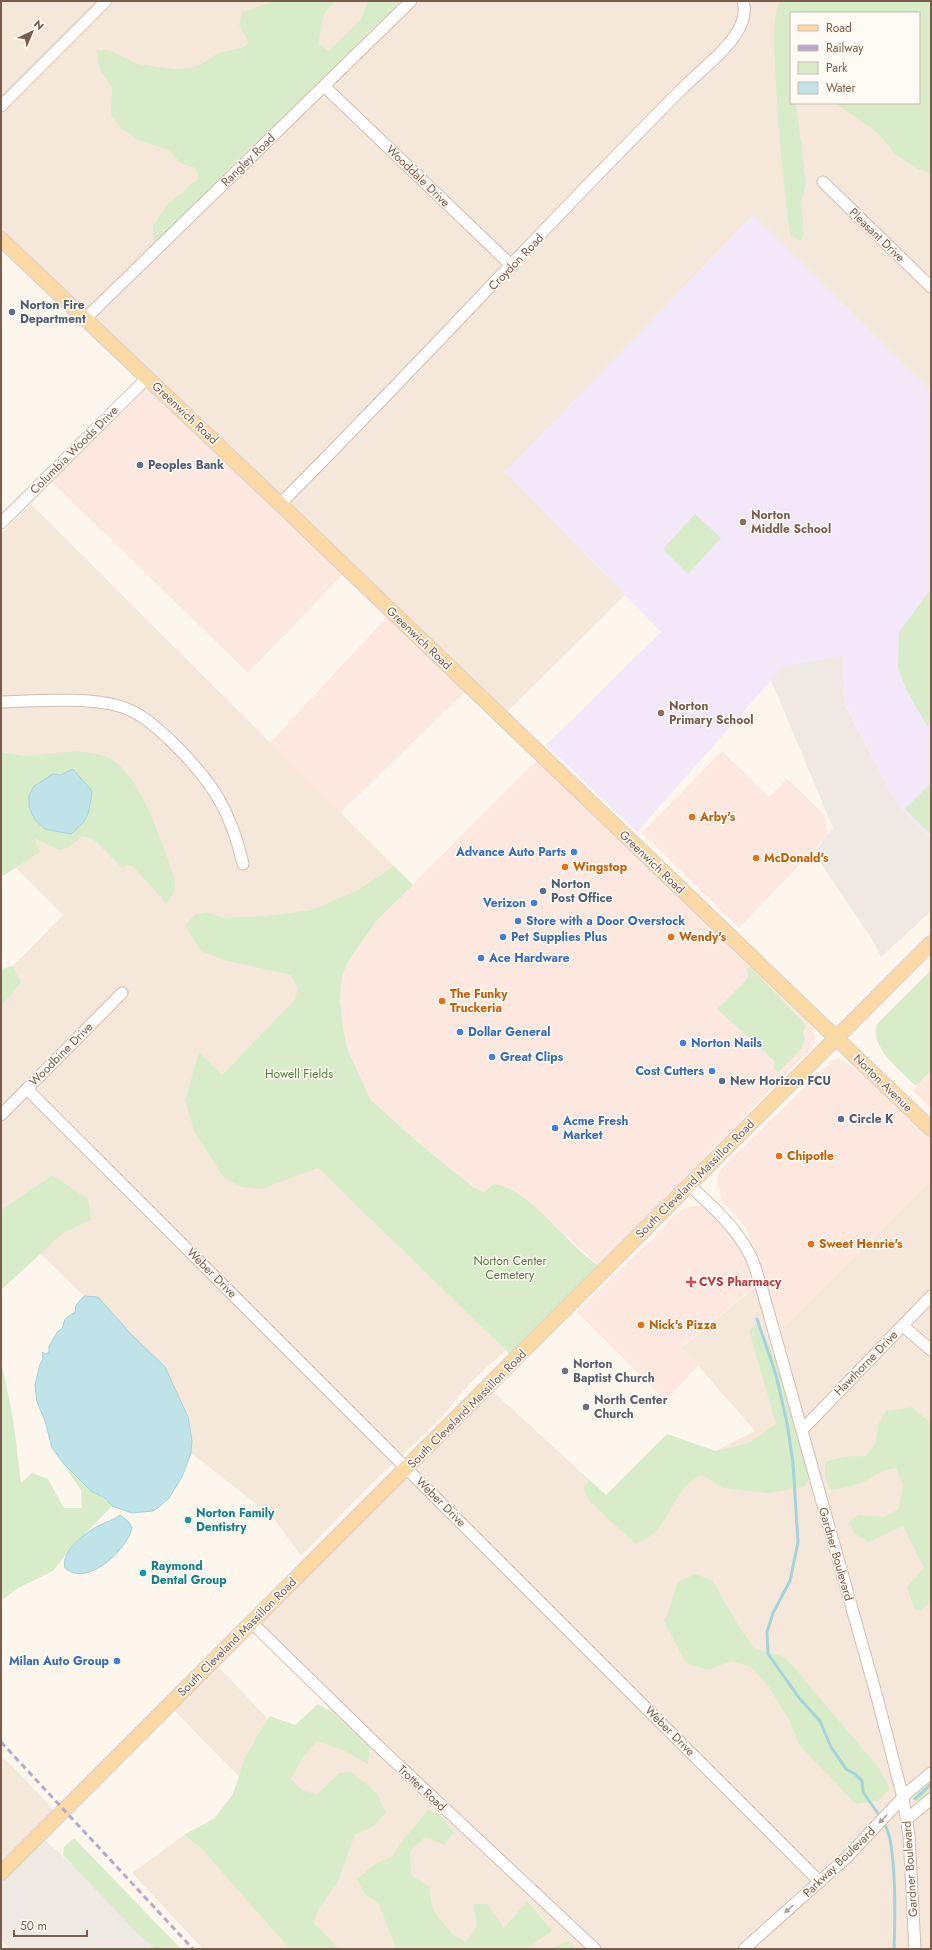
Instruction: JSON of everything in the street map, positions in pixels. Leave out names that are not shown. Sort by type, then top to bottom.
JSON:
[{"type":"main road","name":"Greenwich Road","points":[[1,238],[836,1038]]},
{"type":"main road","name":"South Cleveland Massillon Road","points":[[1,1873],[931,943]]},
{"type":"main road","name":"Norton Avenue","points":[[836,1038],[931,1129]]},
{"type":"street","points":[[1,106],[106,1]]},
{"type":"street","name":"Rangley Road","points":[[85,319],[411,1]]},
{"type":"street","name":"Croydon Road","points":[[280,504],[512,266],[665,106],[734,38],[741,28],[745,16],[743,1]]},
{"type":"street","name":"Wooddale Drive","points":[[324,86],[512,266]]},
{"type":"street","name":"Pleasant Drive","points":[[823,182],[931,287]]},
{"type":"street","name":"Columbia Woods Drive","points":[[1,523],[147,378]]},
{"type":"street","points":[[1,702],[97,702],[119,706],[146,719],[195,764],[208,780],[227,814],[238,843],[243,864]]},
{"type":"street","name":"Woodbine Drive","points":[[1,1115],[122,993]]},
{"type":"street","name":"Weber Drive","points":[[27,1089],[820,1882]]},
{"type":"street","name":"Gardner Boulevard","points":[[689,1185],[729,1224],[751,1258],[762,1289],[831,1540],[877,1697],[903,1798],[907,1819],[914,1949]]},
{"type":"street","name":"Hawthorne Drive","points":[[802,1430],[931,1296]]},
{"type":"street","points":[[903,1326],[931,1350]]},
{"type":"street","name":"Trotter Road","points":[[252,1623],[376,1744],[595,1949]]},
{"type":"street","name":"Parkway Boulevard","points":[[744,1949],[846,1858],[903,1798],[931,1773]]},
{"type":"street","points":[[907,1819],[931,1799]]},
{"type":"shaded area","points":[[1,1],[931,1],[931,391],[753,215],[506,472],[625,595],[502,717],[1,238]]},
{"type":"shaded area","name":"Norton Middle School","points":[[753,215],[931,391],[931,838],[897,804],[845,704],[843,656],[784,666],[637,832],[546,745],[661,632],[505,472]]},
{"type":"shaded area","points":[[148,382],[346,571],[248,673],[50,480]]},
{"type":"shaded area","points":[[31,504],[413,885],[222,1076],[423,1268],[506,1350],[470,1383],[437,1422],[373,1482],[301,1556],[273,1517],[191,1453],[192,1441],[188,1417],[165,1367],[91,1296],[84,1296],[40,1253],[62,1234],[91,1220],[52,1175],[1,1210],[1,1007],[21,982],[13,966],[63,915],[1,853],[1,533]]},
{"type":"shaded area","points":[[388,616],[465,692],[340,813],[270,743]]},
{"type":"shaded area","points":[[843,656],[845,705],[897,804],[931,838],[931,911],[881,957],[872,939],[814,853],[833,828],[771,680],[784,666]]},
{"type":"shaded area","points":[[722,751],[769,797],[787,779],[824,814],[828,835],[739,928],[642,833]]},
{"type":"shaded area","points":[[538,759],[811,1023],[815,1037],[813,1047],[598,1265],[534,1207],[513,1193],[493,1184],[484,1192],[473,1187],[414,1139],[371,1100],[348,1051],[343,1027],[340,999],[342,977],[347,963],[378,919]]},
{"type":"shaded area","points":[[839,1058],[869,1077],[931,1136],[931,1180],[781,1331],[763,1272],[746,1228],[721,1200],[717,1178],[722,1168],[831,1062]]},
{"type":"shaded area","points":[[931,1071],[931,1109],[913,1090]]},
{"type":"shaded area","points":[[931,1180],[931,1949],[203,1949],[132,1873],[184,1835],[215,1818],[233,1794],[239,1777],[169,1705],[213,1661],[290,1742],[334,1703],[252,1623],[488,1387],[606,1495],[667,1434],[715,1451],[755,1431],[682,1347],[760,1283],[775,1336]]},
{"type":"shaded area","points":[[705,1206],[725,1225],[743,1251],[757,1285],[682,1346],[698,1365],[666,1401],[577,1312],[655,1237],[673,1216],[684,1208]]},
{"type":"shaded area","points":[[1,1755],[56,1812],[1,1867]]},
{"type":"shaded area","points":[[44,1839],[95,1886],[114,1909],[155,1949],[10,1949],[1,1940],[1,1883]]},
{"type":"green space","points":[[275,1],[335,1],[324,14],[318,44],[329,51],[360,20],[369,1],[403,1],[371,30],[313,91],[245,152],[162,237],[153,242],[153,226],[167,205],[199,178],[196,168],[182,164],[169,150],[138,140],[121,128],[111,114],[112,88],[100,70],[96,50],[109,50],[137,64],[174,69],[191,68],[202,64],[218,53],[242,48],[249,43],[239,25],[242,12]]},
{"type":"green space","points":[[780,1],[931,1],[931,174],[916,168],[895,154],[878,133],[836,104],[920,104],[920,12],[790,12],[790,104],[796,104],[806,184],[801,203],[804,234],[801,241],[790,235],[780,146],[774,36],[777,8]]},
{"type":"green space","points":[[695,514],[721,538],[688,574],[663,549]]},
{"type":"green space","points":[[931,589],[931,722],[927,726],[907,691],[898,668],[899,632]]},
{"type":"green space","points":[[76,751],[110,758],[124,770],[142,797],[150,812],[173,873],[175,882],[174,890],[172,896],[166,903],[133,866],[127,865],[122,868],[94,840],[82,836],[69,847],[60,850],[34,838],[40,852],[1,877],[1,752],[24,756]]},
{"type":"green space","points":[[931,783],[931,835],[905,809]]},
{"type":"green space","points":[[394,866],[413,885],[378,919],[347,963],[342,977],[340,999],[343,1027],[348,1051],[371,1100],[414,1139],[473,1187],[484,1192],[493,1184],[507,1188],[521,1196],[534,1206],[586,1256],[598,1265],[511,1355],[318,1168],[261,1189],[242,1187],[224,1178],[195,1133],[185,1101],[199,1052],[222,1075],[294,1001],[298,989],[291,975],[224,960],[201,951],[185,926],[194,915],[206,912],[224,918],[266,916],[312,910],[360,889]]},
{"type":"green space","points":[[13,966],[21,982],[1,1007],[1,969]]},
{"type":"green space","points":[[750,967],[806,1026],[803,1032],[805,1038],[802,1048],[778,1073],[774,1069],[775,1062],[717,1009],[748,978],[746,969]]},
{"type":"green space","points":[[931,970],[931,1071],[916,1086],[895,1066],[882,1050],[876,1033],[877,1024]]},
{"type":"green space","points":[[52,1175],[88,1199],[91,1220],[62,1234],[1,1290],[1,1210]]},
{"type":"green space","points":[[759,1323],[782,1379],[810,1477],[804,1487],[768,1493],[723,1488],[702,1475],[691,1481],[683,1490],[664,1521],[656,1530],[647,1538],[635,1543],[590,1502],[583,1488],[590,1481],[606,1495],[667,1434],[715,1451],[749,1443],[776,1424],[749,1330]]},
{"type":"green space","points":[[1,1360],[13,1418],[21,1483],[32,1473],[48,1479],[64,1508],[82,1508],[81,1490],[52,1448],[70,1470],[85,1485],[112,1506],[71,1548],[53,1571],[18,1588],[1,1601]]},
{"type":"green space","points":[[913,1407],[929,1422],[931,1426],[931,1602],[921,1610],[915,1610],[907,1587],[924,1568],[903,1526],[869,1542],[855,1534],[849,1522],[858,1515],[884,1517],[899,1509],[903,1484],[896,1468],[880,1473],[858,1484],[833,1490],[830,1490],[825,1477],[825,1462],[843,1457],[865,1456],[875,1445],[879,1423],[886,1411]]},
{"type":"green space","points":[[695,1574],[712,1580],[741,1630],[754,1648],[785,1657],[879,1768],[890,1789],[877,1801],[856,1804],[800,1746],[789,1720],[769,1687],[751,1667],[731,1661],[708,1670],[686,1663],[664,1621],[677,1583]]},
{"type":"green space","points":[[318,1704],[332,1712],[370,1747],[368,1764],[345,1751],[317,1741],[303,1757],[291,1779],[302,1790],[317,1795],[339,1773],[351,1772],[376,1792],[386,1813],[372,1827],[355,1835],[337,1883],[320,1907],[313,1922],[339,1949],[290,1949],[201,1848],[184,1835],[215,1818],[233,1794],[245,1758],[270,1716],[295,1725]]},
{"type":"green space","points":[[931,1778],[931,1793],[920,1802],[913,1798],[918,1790]]},
{"type":"green space","points":[[428,1810],[440,1815],[454,1832],[445,1845],[425,1837],[410,1851],[411,1875],[429,1887],[433,1910],[452,1934],[466,1942],[477,1926],[473,1904],[487,1904],[504,1928],[527,1901],[552,1931],[526,1949],[396,1949],[379,1904],[365,1894],[357,1879],[375,1864],[393,1856],[400,1844]]},
{"type":"green space","points":[[74,1838],[181,1949],[155,1949],[134,1930],[63,1855],[64,1847]]},
{"type":"green space","points":[[569,1941],[575,1949],[550,1949],[551,1948]]},
{"type":"water","points":[[73,769],[92,791],[87,816],[71,834],[45,829],[35,820],[29,807],[29,795],[34,786],[53,774],[61,775]]},
{"type":"water","points":[[84,1296],[98,1297],[130,1333],[165,1367],[188,1417],[192,1441],[191,1453],[182,1477],[169,1498],[153,1511],[132,1513],[112,1506],[106,1499],[91,1491],[64,1464],[52,1448],[45,1421],[37,1402],[35,1385],[40,1364],[43,1359],[42,1352],[46,1354],[49,1352],[49,1346],[58,1331],[62,1329],[65,1319],[75,1312],[76,1305]]},
{"type":"water","points":[[120,1515],[129,1522],[132,1528],[129,1537],[114,1556],[95,1570],[84,1573],[74,1573],[65,1568],[64,1562],[66,1556],[81,1538],[93,1529]]},
{"type":"waterway","points":[[757,1319],[776,1375],[787,1423],[793,1463],[798,1542],[790,1581],[773,1613],[767,1632],[768,1654],[800,1699],[820,1721],[831,1747],[846,1769],[855,1774],[862,1781],[863,1792],[879,1815]]},
{"type":"waterway","points":[[915,1799],[931,1784]]},
{"type":"waterway","points":[[885,1825],[892,1849],[895,1904],[894,1949]]},
{"type":"railway","points":[[1,1742],[193,1949]]},
{"type":"place","name":"Norton Fire Department","points":[[12,312]]},
{"type":"place","name":"Peoples Bank","points":[[140,465]]},
{"type":"place","name":"Norton Middle School","points":[[743,522]]},
{"type":"place","name":"Norton Primary School","points":[[661,713]]},
{"type":"place","name":"Arby's","points":[[692,817]]},
{"type":"place","name":"Advance Auto Parts","points":[[574,852]]},
{"type":"place","name":"McDonald's","points":[[756,858]]},
{"type":"place","name":"Wingstop","points":[[565,867]]},
{"type":"place","name":"Norton Post Office","points":[[543,891]]},
{"type":"place","name":"Verizon","points":[[534,903]]},
{"type":"place","name":"Store with a Door Overstock","points":[[518,921]]},
{"type":"place","name":"Pet Supplies Plus","points":[[503,937]]},
{"type":"place","name":"Wendy's","points":[[671,937]]},
{"type":"place","name":"Ace Hardware","points":[[481,958]]},
{"type":"place","name":"The Funky Truckeria","points":[[442,1001]]},
{"type":"place","name":"Dollar General","points":[[460,1032]]},
{"type":"place","name":"Norton Nails","points":[[683,1043]]},
{"type":"place","name":"Great Clips","points":[[492,1057]]},
{"type":"place","name":"Cost Cutters","points":[[712,1071]]},
{"type":"place","name":"New Horizon FCU","points":[[722,1081]]},
{"type":"place","name":"Circle K","points":[[841,1119]]},
{"type":"place","name":"Acme Fresh Market","points":[[555,1128]]},
{"type":"place","name":"Chipotle","points":[[779,1156]]},
{"type":"place","name":"Sweet Henrie's","points":[[811,1244]]},
{"type":"place","name":"CVS Pharmacy","points":[[691,1282]]},
{"type":"place","name":"Nick's Pizza","points":[[641,1325]]},
{"type":"place","name":"Norton Baptist Church","points":[[565,1371]]},
{"type":"place","name":"North Center Church","points":[[586,1407]]},
{"type":"place","name":"Norton Family Dentistry","points":[[188,1520]]},
{"type":"place","name":"Raymond Dental Group","points":[[143,1573]]},
{"type":"place","name":"Milan Auto Group","points":[[117,1661]]},
{"type":"park label","name":"Howell Fields","points":[[299,1074]]},
{"type":"park label","name":"Norton Center Cemetery","points":[[510,1268]]}]
